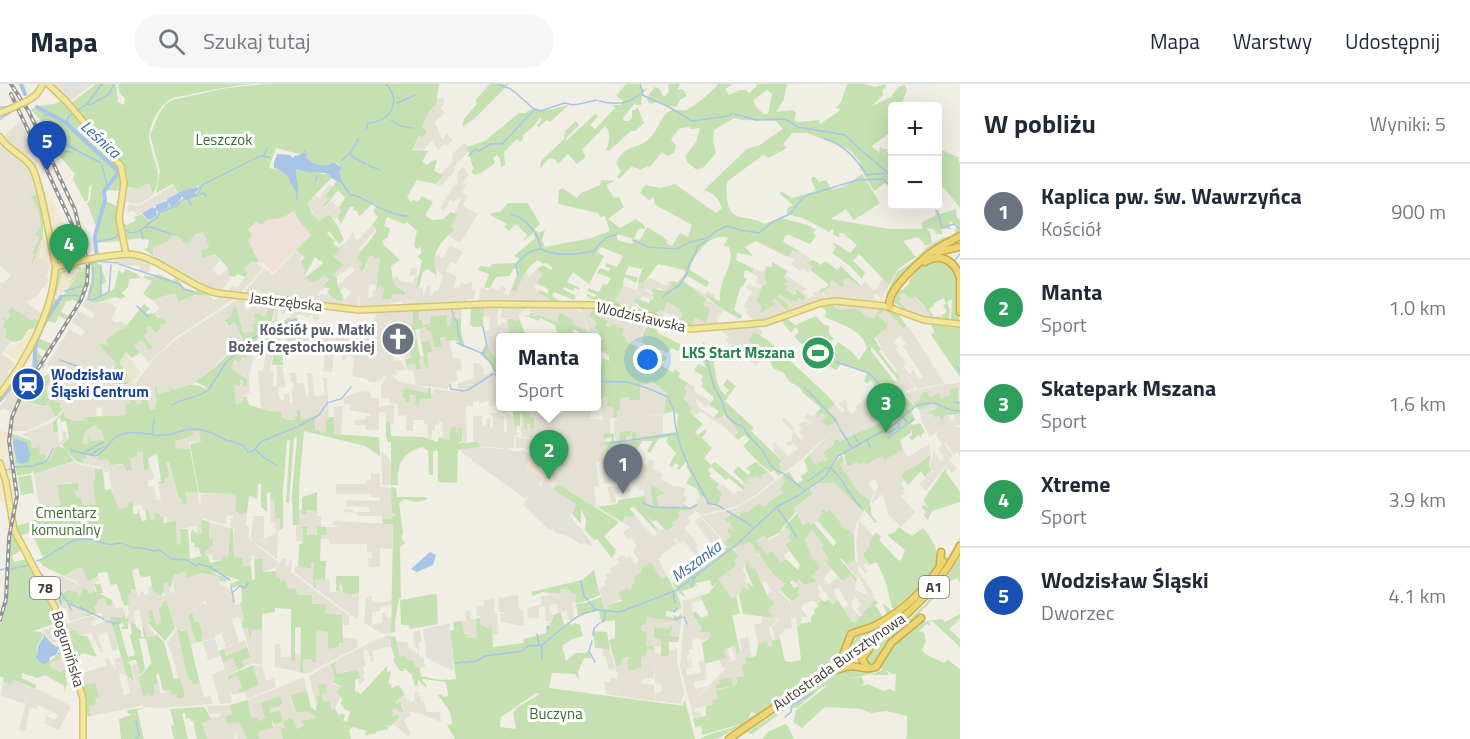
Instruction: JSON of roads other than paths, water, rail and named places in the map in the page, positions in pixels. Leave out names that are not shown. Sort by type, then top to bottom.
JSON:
[{"type":"highway","points":[[889,303],[897,288],[924,260],[938,248],[960,236]]},
{"type":"highway","points":[[924,260],[942,250],[960,247]]},
{"type":"highway","points":[[924,260],[947,259],[955,266],[960,276],[960,312]]},
{"type":"highway","name":"Autostrada Bursztynowa","points":[[868,648],[924,598],[944,574],[960,546]]},
{"type":"highway","points":[[939,568],[941,552]]},
{"type":"highway","name":"Autostrada Bursztynowa","points":[[729,739],[906,621],[926,602],[960,553]]},
{"type":"highway","points":[[836,669],[853,633],[877,625],[891,616],[921,591],[943,561]]},
{"type":"highway","points":[[836,669],[850,665],[876,667],[891,643],[921,620]]},
{"type":"highway","points":[[849,639],[849,644],[854,649],[868,648]]},
{"type":"highway","points":[[867,668],[862,659],[868,648]]},
{"type":"highway","name":"Autostrada Bursztynowa","points":[[734,739],[836,669]]},
{"type":"main road","points":[[1,113],[33,98],[43,84]]},
{"type":"main road","points":[[48,84],[121,166],[124,183],[119,218],[126,253]]},
{"type":"main road","points":[[0,137],[9,148],[29,164],[37,182],[56,266],[52,295],[36,332],[1,390]]},
{"type":"main road","name":"Jastrzębska","points":[[56,266],[126,253],[153,262],[204,289],[223,294],[359,310],[518,304]]},
{"type":"main road","name":"Wodzisławska","points":[[518,304],[603,306],[653,317],[679,327],[693,328],[765,323],[830,301],[889,303]]},
{"type":"main road","points":[[889,303],[912,316],[927,321],[956,323]]},
{"type":"main road","name":"Bogumińska","points":[[0,463],[6,482],[14,530],[60,617],[83,699],[83,739]]},
{"type":"water","points":[[303,152],[307,153],[306,157],[316,164],[327,165],[334,162],[342,168],[339,171],[341,178],[339,182],[330,177],[331,173],[328,175],[297,169],[298,189],[296,191],[286,175],[274,168],[274,163],[277,154],[290,155],[293,158]]},
{"type":"water","points":[[199,185],[200,187],[195,193],[196,195],[184,199],[182,196],[178,203],[171,207],[168,202],[169,207],[158,212],[156,210],[153,218],[148,220],[142,213],[153,207],[155,209],[156,205],[167,202],[167,199],[182,191],[199,187]]},
{"type":"water","points":[[16,438],[27,443],[30,453],[29,461],[22,464],[17,462],[13,442]]},
{"type":"water","points":[[430,552],[436,555],[433,565],[417,572],[411,569]]},
{"type":"water","points":[[42,632],[51,643],[59,648],[56,655],[50,657],[49,662],[43,665],[35,657],[44,637]]},
{"type":"waterway","name":"Leśnica","points":[[21,84],[25,94]]},
{"type":"waterway","points":[[67,124],[68,117],[87,104],[102,84]]},
{"type":"waterway","points":[[87,104],[90,105],[109,94],[114,84]]},
{"type":"waterway","points":[[366,130],[368,123],[382,119],[391,110],[393,98],[386,84]]},
{"type":"waterway","points":[[497,84],[511,89],[534,109]]},
{"type":"waterway","points":[[640,84],[643,94]]},
{"type":"waterway","points":[[599,101],[621,103],[640,94],[669,107],[692,121],[729,116],[732,113]]},
{"type":"waterway","points":[[397,103],[415,95]]},
{"type":"waterway","points":[[535,109],[541,111],[564,103],[574,105],[597,100]]},
{"type":"waterway","points":[[0,107],[8,107]]},
{"type":"waterway","name":"Leśnica","points":[[37,107],[65,122],[119,172],[104,191],[105,200],[95,236]]},
{"type":"waterway","points":[[469,156],[475,149],[479,151],[490,144],[502,144],[535,109]]},
{"type":"waterway","points":[[0,119],[11,112]]},
{"type":"waterway","name":"Leśnica","points":[[44,116],[49,114]]},
{"type":"waterway","points":[[735,114],[756,120],[785,119],[798,127],[845,135],[861,150]]},
{"type":"waterway","points":[[391,120],[400,126],[414,128]]},
{"type":"waterway","points":[[53,134],[77,150]]},
{"type":"waterway","points":[[342,160],[351,152],[359,138]]},
{"type":"waterway","points":[[824,138],[849,152],[867,175],[888,173]]},
{"type":"waterway","points":[[55,139],[57,144],[66,145],[101,163]]},
{"type":"waterway","points":[[95,148],[99,144]]},
{"type":"waterway","points":[[264,155],[267,148]]},
{"type":"waterway","points":[[61,151],[72,152]]},
{"type":"waterway","points":[[862,151],[888,173]]},
{"type":"waterway","points":[[350,153],[366,164]]},
{"type":"waterway","points":[[259,156],[269,157]]},
{"type":"waterway","points":[[182,200],[198,195],[202,185],[258,157]]},
{"type":"waterway","points":[[102,165],[107,186]]},
{"type":"waterway","points":[[368,165],[380,170]]},
{"type":"waterway","points":[[315,182],[317,176]]},
{"type":"waterway","points":[[633,240],[648,247],[677,249],[690,242],[708,238],[727,226],[759,233],[772,222],[790,214],[808,195],[857,180],[883,179],[888,183]]},
{"type":"waterway","points":[[340,180],[351,196],[354,195],[394,214],[408,216]]},
{"type":"waterway","points":[[297,190],[297,199]]},
{"type":"waterway","points":[[201,194],[204,193],[206,196]]},
{"type":"waterway","points":[[188,199],[191,205]]},
{"type":"waterway","points":[[123,228],[130,233],[141,230],[157,218],[160,212],[177,206],[181,201]]},
{"type":"waterway","points":[[937,210],[942,228],[954,224],[960,229]]},
{"type":"waterway","points":[[511,214],[522,219],[531,228],[538,238],[541,249],[547,252],[574,254],[594,251],[607,238],[617,235]]},
{"type":"waterway","points":[[146,228],[151,227],[171,234]]},
{"type":"waterway","points":[[141,230],[143,239]]},
{"type":"waterway","points":[[95,242],[115,238],[119,233]]},
{"type":"waterway","name":"Leśnica","points":[[91,263],[97,260],[95,238]]},
{"type":"waterway","points":[[663,297],[679,286],[688,272],[697,247],[707,240]]},
{"type":"waterway","points":[[518,275],[516,265],[518,262],[530,252],[540,249]]},
{"type":"waterway","points":[[955,260],[960,254]]},
{"type":"waterway","points":[[96,261],[118,263]]},
{"type":"waterway","points":[[119,264],[179,284],[184,289],[194,292]]},
{"type":"waterway","points":[[87,299],[93,300],[109,292],[111,265]]},
{"type":"waterway","points":[[101,266],[101,295]]},
{"type":"waterway","points":[[88,298],[93,283],[93,267]]},
{"type":"waterway","points":[[65,291],[82,286]]},
{"type":"waterway","points":[[62,296],[81,297]]},
{"type":"waterway","name":"Leśnica","points":[[0,400],[15,381],[35,370],[35,348],[41,330],[61,297]]},
{"type":"waterway","points":[[137,306],[148,317]]},
{"type":"waterway","points":[[452,309],[462,346]]},
{"type":"waterway","points":[[209,389],[227,361],[239,352],[242,346],[267,329],[295,319],[297,321]]},
{"type":"waterway","points":[[302,323],[324,332]]},
{"type":"waterway","points":[[483,327],[487,346],[483,354],[496,371]]},
{"type":"waterway","points":[[457,343],[484,354]]},
{"type":"waterway","points":[[705,353],[714,387],[727,416],[742,426],[764,452],[771,466],[783,473]]},
{"type":"waterway","points":[[60,360],[82,368]]},
{"type":"waterway","name":"Leśnica","points":[[36,365],[38,361]]},
{"type":"waterway","points":[[836,362],[869,373],[892,399]]},
{"type":"waterway","points":[[41,366],[44,365]]},
{"type":"waterway","points":[[957,366],[960,371]]},
{"type":"waterway","points":[[464,391],[493,374],[496,375]]},
{"type":"waterway","points":[[601,381],[626,382],[653,390],[668,397],[674,411]]},
{"type":"waterway","points":[[450,385],[451,389],[463,391]]},
{"type":"waterway","points":[[330,402],[341,399],[351,387]]},
{"type":"waterway","points":[[804,387],[835,419],[839,427]]},
{"type":"waterway","points":[[172,405],[208,390]]},
{"type":"waterway","points":[[954,402],[960,403]]},
{"type":"waterway","name":"Mszanka","points":[[916,406],[930,403],[960,411]]},
{"type":"waterway","points":[[299,426],[319,415],[325,406]]},
{"type":"waterway","name":"Mszanka","points":[[455,663],[476,661],[485,656],[522,651],[528,646],[542,645],[575,618],[585,613],[597,610],[620,612],[677,590],[736,545],[778,506],[799,495],[826,476],[838,456],[890,427],[915,407]]},
{"type":"waterway","name":"Mszanka","points":[[899,410],[904,416]]},
{"type":"waterway","points":[[674,412],[681,448],[709,504]]},
{"type":"waterway","points":[[904,418],[907,422]]},
{"type":"waterway","points":[[888,438],[914,419]]},
{"type":"waterway","points":[[152,434],[154,420]]},
{"type":"waterway","points":[[898,423],[900,428]]},
{"type":"waterway","points":[[889,433],[900,426]]},
{"type":"waterway","points":[[262,441],[297,427]]},
{"type":"waterway","points":[[73,451],[96,456],[116,437],[135,432],[166,435],[198,429],[228,441]]},
{"type":"waterway","points":[[840,429],[852,448]]},
{"type":"waterway","points":[[610,443],[675,434]]},
{"type":"waterway","points":[[854,435],[859,444]]},
{"type":"waterway","points":[[867,440],[870,447]]},
{"type":"waterway","points":[[230,441],[243,445],[248,452],[253,451],[261,442]]},
{"type":"waterway","points":[[83,453],[103,442]]},
{"type":"waterway","points":[[91,455],[103,447]]},
{"type":"waterway","points":[[35,465],[46,462],[53,449]]},
{"type":"waterway","points":[[255,449],[260,454]]},
{"type":"waterway","points":[[261,455],[277,466]]},
{"type":"waterway","points":[[15,467],[33,466]]},
{"type":"waterway","points":[[5,471],[13,468]]},
{"type":"waterway","points":[[808,481],[826,468],[830,468]]},
{"type":"waterway","points":[[832,469],[862,508]]},
{"type":"waterway","points":[[784,474],[805,490]]},
{"type":"waterway","points":[[643,503],[652,507],[691,508]]},
{"type":"waterway","points":[[707,503],[724,509]]},
{"type":"waterway","points":[[692,508],[697,505]]},
{"type":"waterway","points":[[778,509],[788,523]]},
{"type":"waterway","points":[[727,511],[746,522]]},
{"type":"waterway","points":[[747,523],[754,528]]},
{"type":"waterway","points":[[789,524],[797,538]]},
{"type":"waterway","points":[[37,561],[72,541],[88,539],[107,544],[122,543],[154,551],[159,550],[172,559],[187,560],[196,566],[198,564],[210,567],[230,580]]},
{"type":"waterway","points":[[7,605],[10,541]]},
{"type":"waterway","points":[[11,569],[30,565]]},
{"type":"waterway","points":[[0,570],[5,569]]},
{"type":"waterway","points":[[39,571],[62,594],[71,610]]},
{"type":"waterway","name":"Mszanka","points":[[685,576],[692,578]]},
{"type":"waterway","points":[[691,587],[695,577]]},
{"type":"waterway","points":[[581,581],[584,596],[588,600]]},
{"type":"waterway","points":[[232,593],[240,586],[245,588],[248,583]]},
{"type":"waterway","points":[[231,586],[234,602]]},
{"type":"waterway","points":[[58,591],[61,605]]},
{"type":"waterway","points":[[673,592],[675,603]]},
{"type":"waterway","points":[[589,602],[596,610]]},
{"type":"waterway","points":[[70,604],[94,614]]},
{"type":"waterway","points":[[80,606],[84,609]]},
{"type":"waterway","points":[[674,612],[677,608]]},
{"type":"waterway","points":[[602,622],[605,612]]},
{"type":"waterway","points":[[95,615],[104,619]]},
{"type":"waterway","points":[[675,616],[675,620],[682,617]]},
{"type":"waterway","points":[[684,617],[687,624]]},
{"type":"waterway","points":[[106,621],[111,622]]},
{"type":"waterway","points":[[112,622],[113,624],[119,623]]},
{"type":"waterway","points":[[593,635],[594,628],[600,623]]},
{"type":"waterway","points":[[548,626],[549,630]]},
{"type":"waterway","points":[[537,634],[539,644]]},
{"type":"waterway","points":[[592,641],[589,651],[595,662]]},
{"type":"waterway","points":[[542,646],[542,660]]},
{"type":"waterway","points":[[792,705],[813,693]]},
{"type":"waterway","points":[[785,717],[791,712],[792,706]]},
{"type":"waterway","points":[[136,721],[139,735],[136,739]]},
{"type":"railway","points":[[0,620],[6,599],[9,538],[17,496],[9,441],[12,417],[21,396],[81,300],[87,283],[88,265],[75,210],[29,112],[11,84]]},
{"type":"railway","points":[[11,94],[72,224]]},
{"type":"place","name":"Wodzisław Śląski","points":[[47,171]]},
{"type":"place","name":"Xtreme","points":[[69,274]]},
{"type":"place","name":"Kościół pw. Matki Bożej Częstochowskiej","points":[[398,339]]},
{"type":"place","name":"LKS Start Mszana","points":[[818,353]]},
{"type":"place","name":"Wodzisław Śląski Centrum","points":[[28,384]]},
{"type":"place","name":"Skatepark Mszana","points":[[886,433]]},
{"type":"place","name":"Manta","points":[[549,480]]},
{"type":"place","name":"Kaplica pw. św. Wawrzyńca","points":[[623,494]]},
{"type":"park label","name":"Leszczok","points":[[224,140]]},
{"type":"park label","name":"Cmentarz komunalny","points":[[66,522]]},
{"type":"park label","name":"Buczyna","points":[[556,714]]}]
